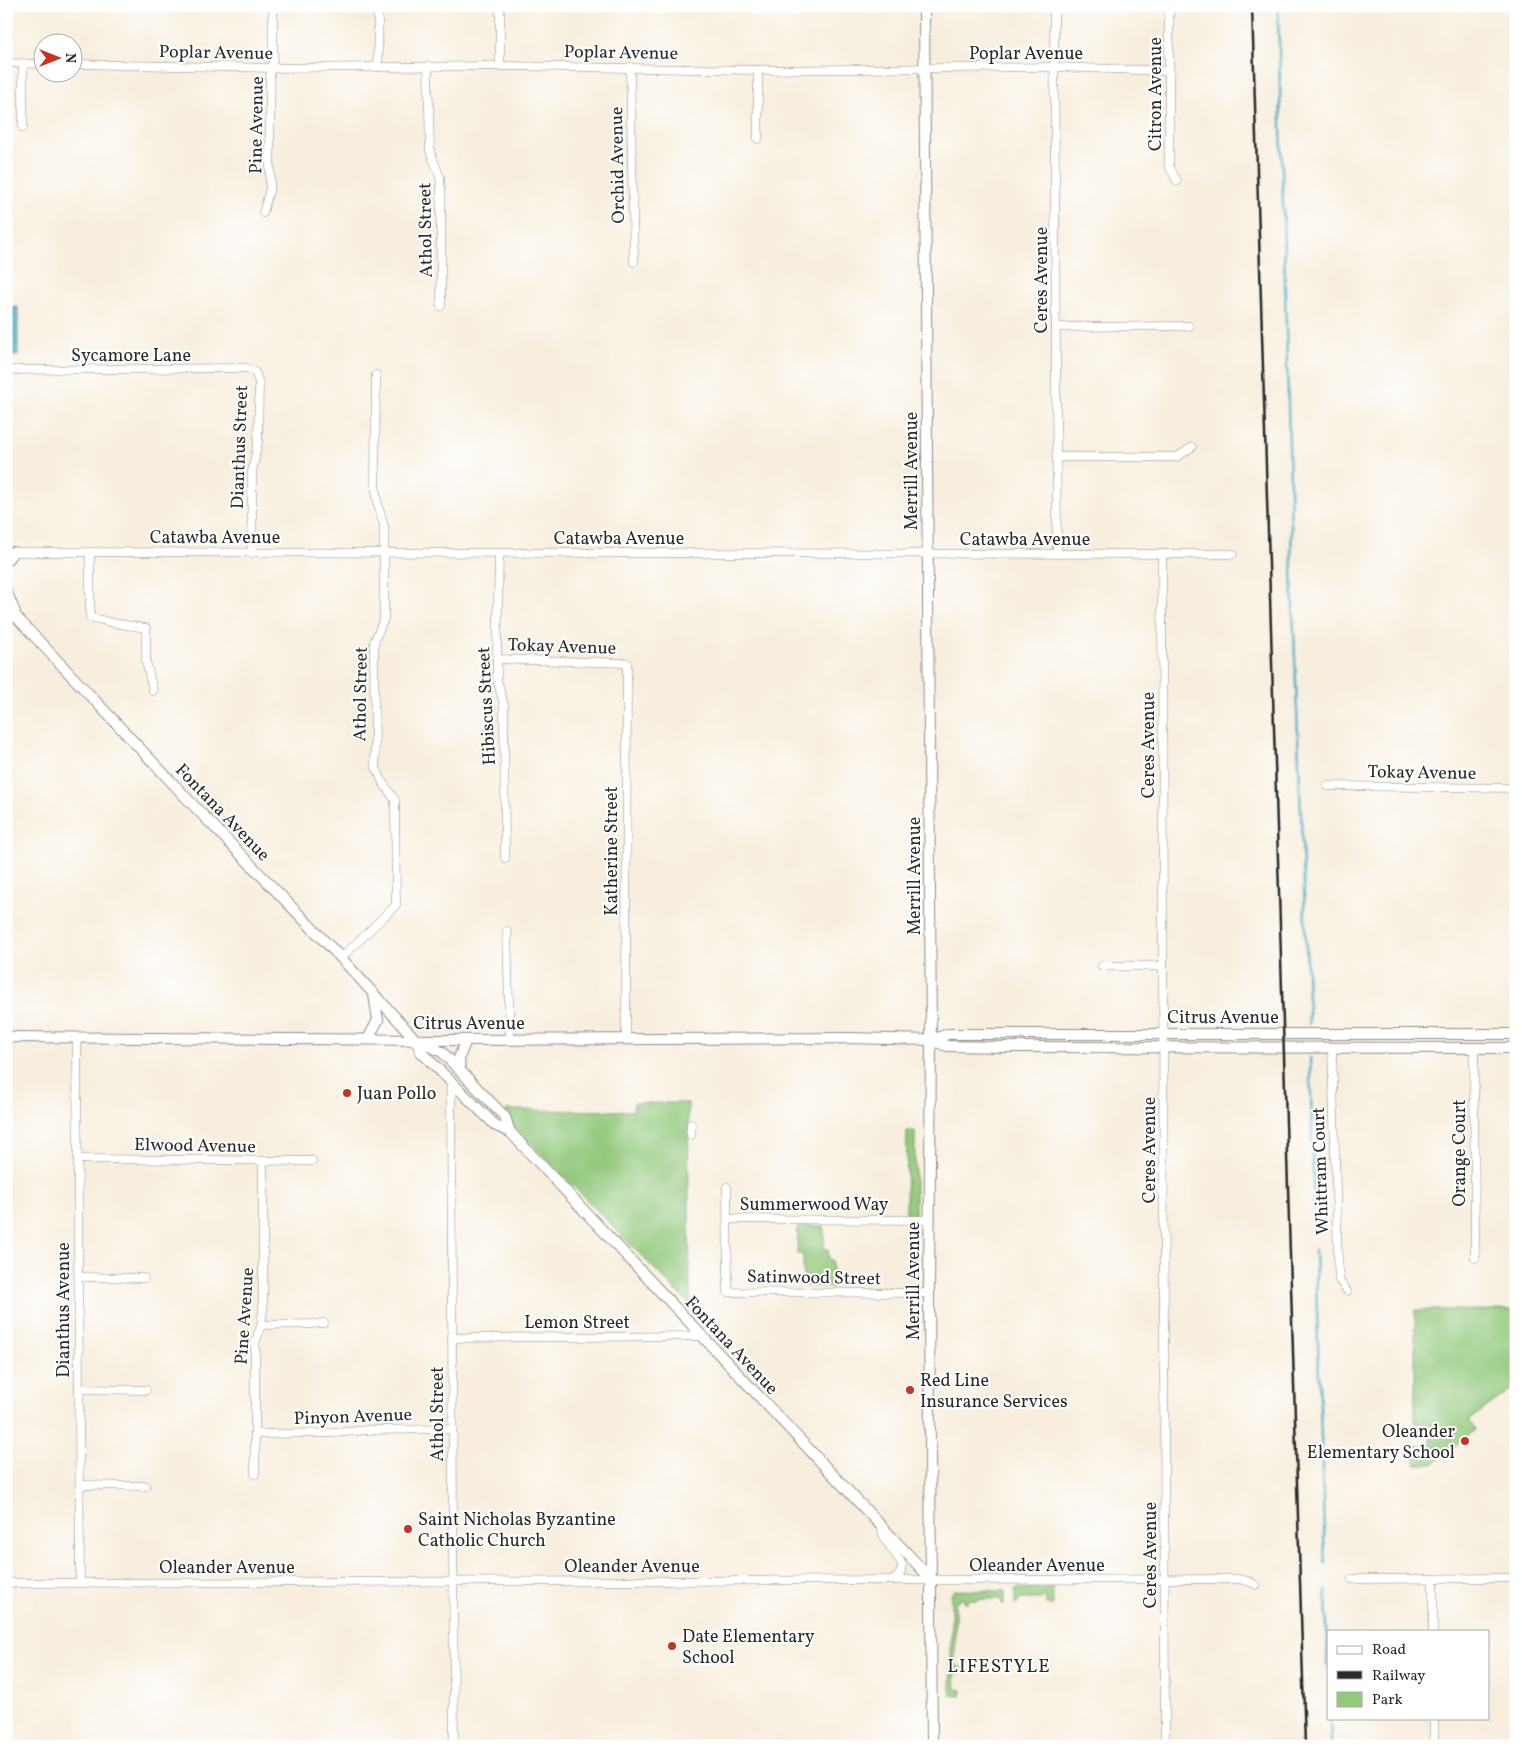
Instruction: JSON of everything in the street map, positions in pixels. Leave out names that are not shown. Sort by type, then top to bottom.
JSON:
[{"type":"main road","name":"Merrill Avenue","points":[[924,6],[931,1040],[929,1293],[932,1746]]},
{"type":"main road","points":[[6,591],[17,618]]},
{"type":"main road","name":"Fontana Avenue","points":[[6,606],[194,807],[341,958],[416,1040],[442,1052],[505,1117],[510,1132]]},
{"type":"main road","points":[[368,1039],[378,1020],[374,994]]},
{"type":"main road","name":"Citrus Avenue","points":[[931,1040],[948,1034],[1516,1034]]},
{"type":"main road","name":"Citrus Avenue","points":[[6,1037],[416,1040],[849,1038],[931,1040],[947,1046],[1003,1047],[1516,1048]]},
{"type":"main road","name":"Fontana Avenue","points":[[416,1040],[420,1052],[496,1126],[510,1132],[932,1580]]},
{"type":"main road","points":[[460,1071],[459,1058],[466,1040]]},
{"type":"street","name":"Pine Avenue","points":[[263,213],[270,188],[270,76],[273,60],[273,6]]},
{"type":"street","points":[[378,6],[378,67]]},
{"type":"street","points":[[500,6],[500,66]]},
{"type":"street","name":"Ceres Avenue","points":[[1054,6],[1057,554]]},
{"type":"street","name":"Citron Avenue","points":[[1169,6],[1170,166],[1177,181]]},
{"type":"street","points":[[6,63],[32,63]]},
{"type":"street","points":[[22,128],[24,63]]},
{"type":"street","name":"Poplar Avenue","points":[[82,64],[272,68],[500,66],[758,70],[1055,67],[1170,71]]},
{"type":"street","name":"Athol Street","points":[[428,66],[430,151],[440,178],[441,190],[441,306]]},
{"type":"street","name":"Orchid Avenue","points":[[630,67],[634,262]]},
{"type":"street","points":[[758,70],[758,139]]},
{"type":"street","points":[[1056,327],[1189,326]]},
{"type":"street","name":"Sycamore Lane","points":[[6,370],[246,368],[255,372]]},
{"type":"street","name":"Dianthus Street","points":[[252,553],[252,472],[258,442],[259,383],[255,372]]},
{"type":"street","name":"Athol Street","points":[[341,958],[396,905],[395,800],[383,783],[375,765],[374,642],[384,619],[384,526],[375,484],[376,375]]},
{"type":"street","points":[[1057,457],[1177,456],[1192,447]]},
{"type":"street","points":[[90,552],[90,617],[146,628],[146,662],[153,690]]},
{"type":"street","name":"Catawba Avenue","points":[[8,555],[90,552],[1233,554]]},
{"type":"street","name":"Hibiscus Street","points":[[499,553],[497,679],[504,705],[505,858]]},
{"type":"street","name":"Ceres Avenue","points":[[1162,554],[1165,1746]]},
{"type":"street","name":"Tokay Avenue","points":[[497,659],[627,663]]},
{"type":"street","name":"Katherine Street","points":[[626,1040],[627,663]]},
{"type":"street","name":"Tokay Avenue","points":[[1328,786],[1516,788]]},
{"type":"street","points":[[507,931],[510,1040]]},
{"type":"street","points":[[1102,966],[1163,966]]},
{"type":"street","name":"Dianthus Avenue","points":[[77,1037],[80,1582]]},
{"type":"street","name":"Whittram Court","points":[[1332,1047],[1339,1280],[1346,1291]]},
{"type":"street","name":"Orange Court","points":[[1474,1048],[1475,1258]]},
{"type":"street","name":"Athol Street","points":[[451,1082],[454,1746]]},
{"type":"street","points":[[691,1124],[691,1136]]},
{"type":"street","name":"Elwood Avenue","points":[[78,1159],[312,1161]]},
{"type":"street","name":"Pine Avenue","points":[[255,1474],[255,1344],[263,1311],[263,1161]]},
{"type":"street","points":[[727,1187],[728,1219]]},
{"type":"street","name":"Summerwood Way","points":[[728,1219],[930,1220]]},
{"type":"street","name":"Satinwood Street","points":[[728,1219],[728,1292],[929,1293]]},
{"type":"street","points":[[79,1277],[144,1278]]},
{"type":"street","points":[[261,1324],[324,1323]]},
{"type":"street","name":"Lemon Street","points":[[452,1338],[702,1336]]},
{"type":"street","points":[[79,1389],[146,1390]]},
{"type":"street","name":"Pinyon Avenue","points":[[255,1434],[452,1429]]},
{"type":"street","points":[[80,1486],[146,1486]]},
{"type":"street","points":[[881,1527],[884,1538],[902,1564],[901,1572],[895,1580]]},
{"type":"street","name":"Oleander Avenue","points":[[6,1583],[1238,1578],[1256,1585]]},
{"type":"street","points":[[1352,1579],[1516,1578]]},
{"type":"street","points":[[1433,1579],[1433,1630]]},
{"type":"street","points":[[1434,1720],[1434,1746]]},
{"type":"green space","points":[[634,1103],[688,1103],[690,1305],[510,1122],[506,1110],[633,1111]]},
{"type":"green space","points":[[907,1131],[915,1131],[915,1215],[906,1215]]},
{"type":"green space","points":[[797,1225],[824,1226],[824,1249],[828,1249],[829,1260],[832,1260],[833,1287],[803,1285],[803,1254],[797,1254]]},
{"type":"green space","points":[[1415,1310],[1516,1310],[1516,1386],[1469,1420],[1475,1430],[1433,1464],[1415,1464],[1415,1446],[1430,1447],[1431,1424],[1415,1423]]},
{"type":"green space","points":[[1053,1587],[1053,1605],[1046,1605],[1046,1599],[1019,1599],[1018,1604],[1015,1604],[1015,1589]]},
{"type":"green space","points":[[954,1590],[1005,1591],[1005,1604],[1002,1604],[1001,1599],[977,1599],[977,1601],[968,1599],[968,1603],[964,1603],[964,1599],[959,1599],[959,1602],[955,1602],[955,1666],[962,1668],[961,1673],[955,1673],[956,1689],[962,1690],[961,1696],[951,1695],[951,1594]]},
{"type":"water","points":[[6,307],[18,307],[18,356],[6,356]]},
{"type":"waterway","points":[[1278,6],[1293,605],[1309,1024]]},
{"type":"waterway","points":[[1310,1057],[1314,1208]]},
{"type":"waterway","points":[[1315,1250],[1325,1563]]},
{"type":"waterway","points":[[1326,1591],[1327,1630]]},
{"type":"waterway","points":[[1330,1720],[1331,1746]]},
{"type":"railway","points":[[1252,6],[1305,1746]]},
{"type":"place","name":"Juan Pollo","points":[[347,1093]]},
{"type":"place","name":"Red Line Insurance Services","points":[[910,1390]]},
{"type":"place","name":"Oleander Elementary School","points":[[1465,1441]]},
{"type":"place","name":"Saint Nicholas Byzantine Catholic Church","points":[[408,1529]]},
{"type":"place","name":"Date Elementary School","points":[[672,1646]]},
{"type":"district","name":"LIFESTYLE","points":[[999,1665]]}]
